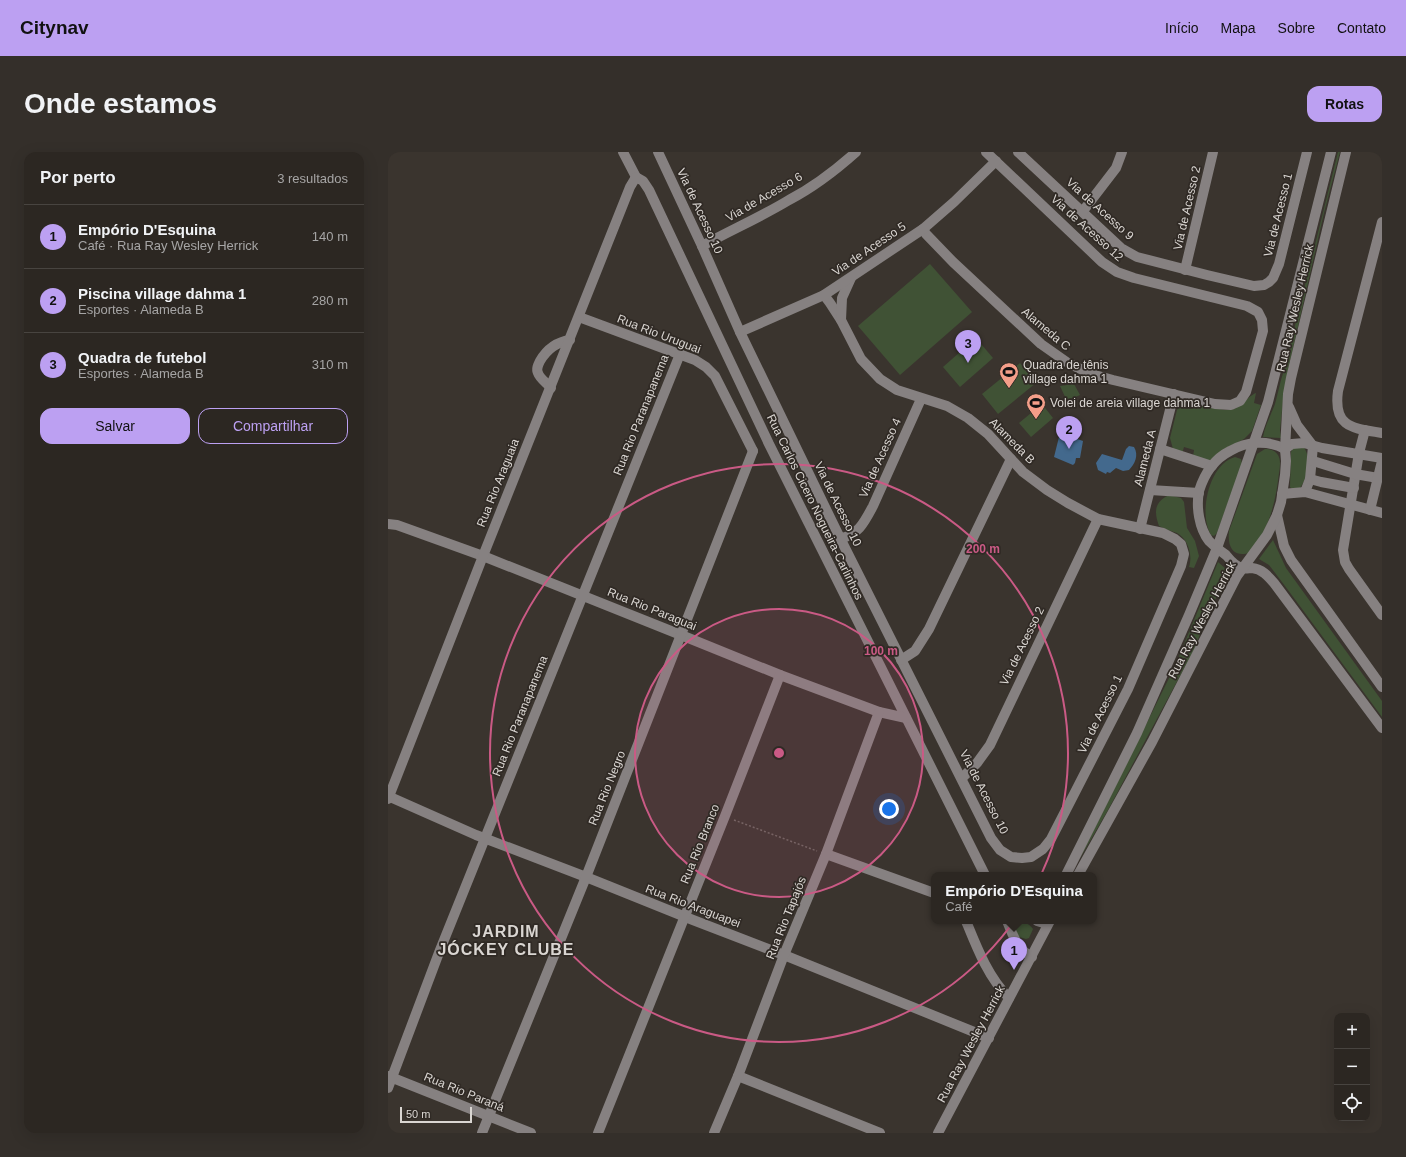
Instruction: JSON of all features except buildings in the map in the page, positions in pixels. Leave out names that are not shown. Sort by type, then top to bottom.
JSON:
[{"type":"street","name":"Rua Carlos Cicero Nogueira-Carlinhos","points":[[623,152],[636,177],[643,181],[649,190],[769,444],[983,872]]},
{"type":"street","points":[[659,154],[670,152]]},
{"type":"street","name":"Via de Acesso 6","points":[[702,246],[791,200],[856,152]]},
{"type":"street","name":"Via de Acesso 12","points":[[986,152],[1102,262],[1116,272],[1134,278],[1241,304],[1258,312],[1262,320],[1263,331],[1246,392],[1240,401],[1231,405]]},
{"type":"street","name":"Via de Acesso 9","points":[[1018,152],[1121,248],[1137,257],[1254,286],[1264,285],[1269,282]]},
{"type":"street","points":[[1082,211],[1116,168],[1122,152]]},
{"type":"street","name":"Via de Acesso 2","points":[[1185,270],[1213,152]]},
{"type":"street","name":"Via de Acesso 1","points":[[1269,282],[1273,278],[1280,264],[1307,152]]},
{"type":"street","name":"Rua Ray Wesley Herrick","points":[[1068,872],[1137,733],[1217,548],[1271,391],[1332,152]]},
{"type":"street","name":"Rua Ray Wesley Herrick","points":[[1080,872],[1152,742],[1237,576],[1256,552],[1277,515],[1282,494],[1286,460],[1285,450],[1288,394],[1346,152]]},
{"type":"street","name":"Via de Acesso 10","points":[[659,154],[740,332],[901,660],[991,838],[1000,850],[1011,857]]},
{"type":"street","name":"Via de Acesso 5","points":[[740,332],[824,295],[923,229],[954,202],[996,161]]},
{"type":"street","name":"Rua Rio Araguaia","points":[[388,798],[630,187],[636,177]]},
{"type":"street","points":[[1382,222],[1338,391],[1337,401],[1339,415],[1343,421],[1350,426],[1382,433]]},
{"type":"street","name":"Alameda C","points":[[923,229],[959,268],[1041,344],[1068,363],[1090,374],[1215,404],[1231,405]]},
{"type":"street","name":"Alameda B","points":[[841,320],[842,298],[852,276]]},
{"type":"street","name":"Alameda B","points":[[824,295],[841,320],[861,359],[880,379],[897,390],[921,399],[947,406],[968,418],[988,434],[1023,472],[1047,490],[1068,503],[1098,519],[1163,533],[1175,538],[1181,544],[1184,554]]},
{"type":"street","name":"Rua Rio Uruguai","points":[[579,317],[680,354],[695,360],[706,367],[715,376],[752,451]]},
{"type":"street","points":[[551,388],[538,373],[537,367],[543,355],[551,348],[560,342],[570,340]]},
{"type":"street","name":"Rua Rio Paranapanema","points":[[388,1088],[390,1077],[440,950],[680,354]]},
{"type":"street","name":"Alameda A","points":[[1140,529],[1174,394]]},
{"type":"street","points":[[1288,394],[1289,409],[1294,421],[1314,446],[1310,479],[1305,492]]},
{"type":"street","name":"Via de Acesso 4","points":[[840,538],[853,534],[864,523],[874,506],[921,399]]},
{"type":"street","points":[[1365,430],[1359,453],[1342,550],[1345,562],[1353,576],[1382,615]]},
{"type":"street","points":[[1370,510],[1382,459],[1359,453],[1304,443],[1294,443],[1285,450],[1277,445],[1254,442],[1230,451],[1220,457],[1212,466],[1206,474],[1199,493],[1198,514],[1210,542],[1234,563],[1242,568],[1259,570],[1266,574],[1274,583],[1382,728]]},
{"type":"street","points":[[752,451],[769,444]]},
{"type":"street","points":[[1160,449],[1212,466]]},
{"type":"street","name":"Rua Rio Negro","points":[[482,1133],[586,877],[752,451]]},
{"type":"street","points":[[901,660],[915,651],[929,629],[1011,459]]},
{"type":"street","points":[[1313,461],[1355,474],[1378,478]]},
{"type":"street","points":[[1310,479],[1354,488]]},
{"type":"street","points":[[1150,490],[1199,493]]},
{"type":"street","points":[[1282,494],[1305,492],[1382,513]]},
{"type":"street","points":[[1277,515],[1284,546],[1291,560],[1382,687]]},
{"type":"street","name":"Via de Acesso 2","points":[[962,778],[977,764],[990,745],[1098,519]]},
{"type":"street","name":"Rua Rio Paraguai","points":[[388,524],[397,525],[483,556],[780,675],[878,712],[906,718]]},
{"type":"street","name":"Via de Acesso 1","points":[[1011,857],[1031,857],[1043,849],[1051,839],[1128,689],[1181,566],[1184,554]]},
{"type":"street","name":"Rua Rio Branco","points":[[598,1133],[780,675]]},
{"type":"street","name":"Rua Rio Tapajós","points":[[714,1133],[738,1076],[784,955],[826,854],[878,712]]},
{"type":"street","name":"Rua Rio Araguapei","points":[[388,798],[485,839],[784,955],[989,1038]]},
{"type":"street","points":[[826,854],[931,892]]},
{"type":"street","points":[[967,924],[993,979],[1009,998]]},
{"type":"street","points":[[1008,924],[1023,952],[1032,957]]},
{"type":"street","name":"Rua Ray Wesley Herrick","points":[[938,1133],[1032,957],[1047,924]]},
{"type":"street","points":[[738,1076],[880,1133]]},
{"type":"street","name":"Rua Rio Paraná","points":[[390,1077],[530,1133]]},
{"type":"path","points":[[725,816],[826,854]]},
{"type":"green space","points":[[1338,152],[1340,152],[1324,213],[1288,370],[1280,430],[1281,438],[1263,437],[1275,404],[1284,370]]},
{"type":"green space","points":[[930,264],[972,312],[900,375],[858,326]]},
{"type":"green space","points":[[976,338],[993,358],[960,387],[943,367]]},
{"type":"green space","name":"Quadra de tênis village dahma 1","points":[[1020,363],[1036,383],[998,414],[982,394]]},
{"type":"green space","points":[[1074,384],[1080,395],[1067,401],[1060,386]]},
{"type":"green space","points":[[1256,393],[1254,403],[1261,405],[1252,431],[1244,439],[1211,460],[1193,457],[1194,450],[1184,447],[1182,454],[1173,449],[1170,438],[1177,410],[1182,406],[1194,404],[1228,410],[1240,406],[1249,397]]},
{"type":"green space","name":"Volei de areia village dahma 1","points":[[1042,404],[1053,418],[1031,437],[1019,423]]},
{"type":"green space","points":[[1303,446],[1306,451],[1308,468],[1304,480],[1298,490],[1292,489],[1290,487],[1291,452],[1293,448]]},
{"type":"green space","points":[[1265,449],[1275,452],[1280,461],[1278,482],[1272,510],[1266,528],[1250,552],[1247,554],[1242,554],[1234,552],[1230,546],[1229,531],[1257,454]]},
{"type":"green space","points":[[1235,457],[1241,459],[1242,464],[1217,533],[1214,536],[1211,535],[1207,526],[1206,502],[1208,490],[1218,469],[1226,461]]},
{"type":"green space","points":[[1169,495],[1181,498],[1184,502],[1187,528],[1195,541],[1199,556],[1194,568],[1189,567],[1190,553],[1184,539],[1177,533],[1159,526],[1156,516],[1156,508],[1160,501]]},
{"type":"green space","points":[[1273,540],[1286,568],[1382,701],[1382,717],[1269,565],[1259,559]]},
{"type":"green space","points":[[1218,562],[1231,572],[1223,584],[1205,620],[1195,648],[1108,810],[1079,860],[1175,666]]},
{"type":"green space","points":[[1012,924],[1028,924],[1031,926],[1033,929],[1029,938],[1026,939],[1019,937]]},
{"type":"water","points":[[1060,433],[1083,441],[1080,458],[1076,458],[1073,465],[1054,457]]},
{"type":"water","points":[[1129,446],[1134,447],[1136,456],[1135,462],[1129,470],[1123,471],[1116,468],[1110,473],[1107,472],[1106,474],[1098,470],[1096,463],[1102,454],[1122,460],[1126,449]]},
{"type":"place","name":"Quadra de futebol","points":[[968,363]]},
{"type":"place","name":"Quadra de tênis village dahma 1","points":[[1009,389]]},
{"type":"place","name":"Volei de areia village dahma 1","points":[[1036,420]]},
{"type":"place","name":"Piscina village dahma 1","points":[[1069,449]]},
{"type":"place","name":"Empório D'Esquina","points":[[1014,970]]},
{"type":"district","name":"JARDIM JÓCKEY CLUBE","points":[[506,940]]}]
